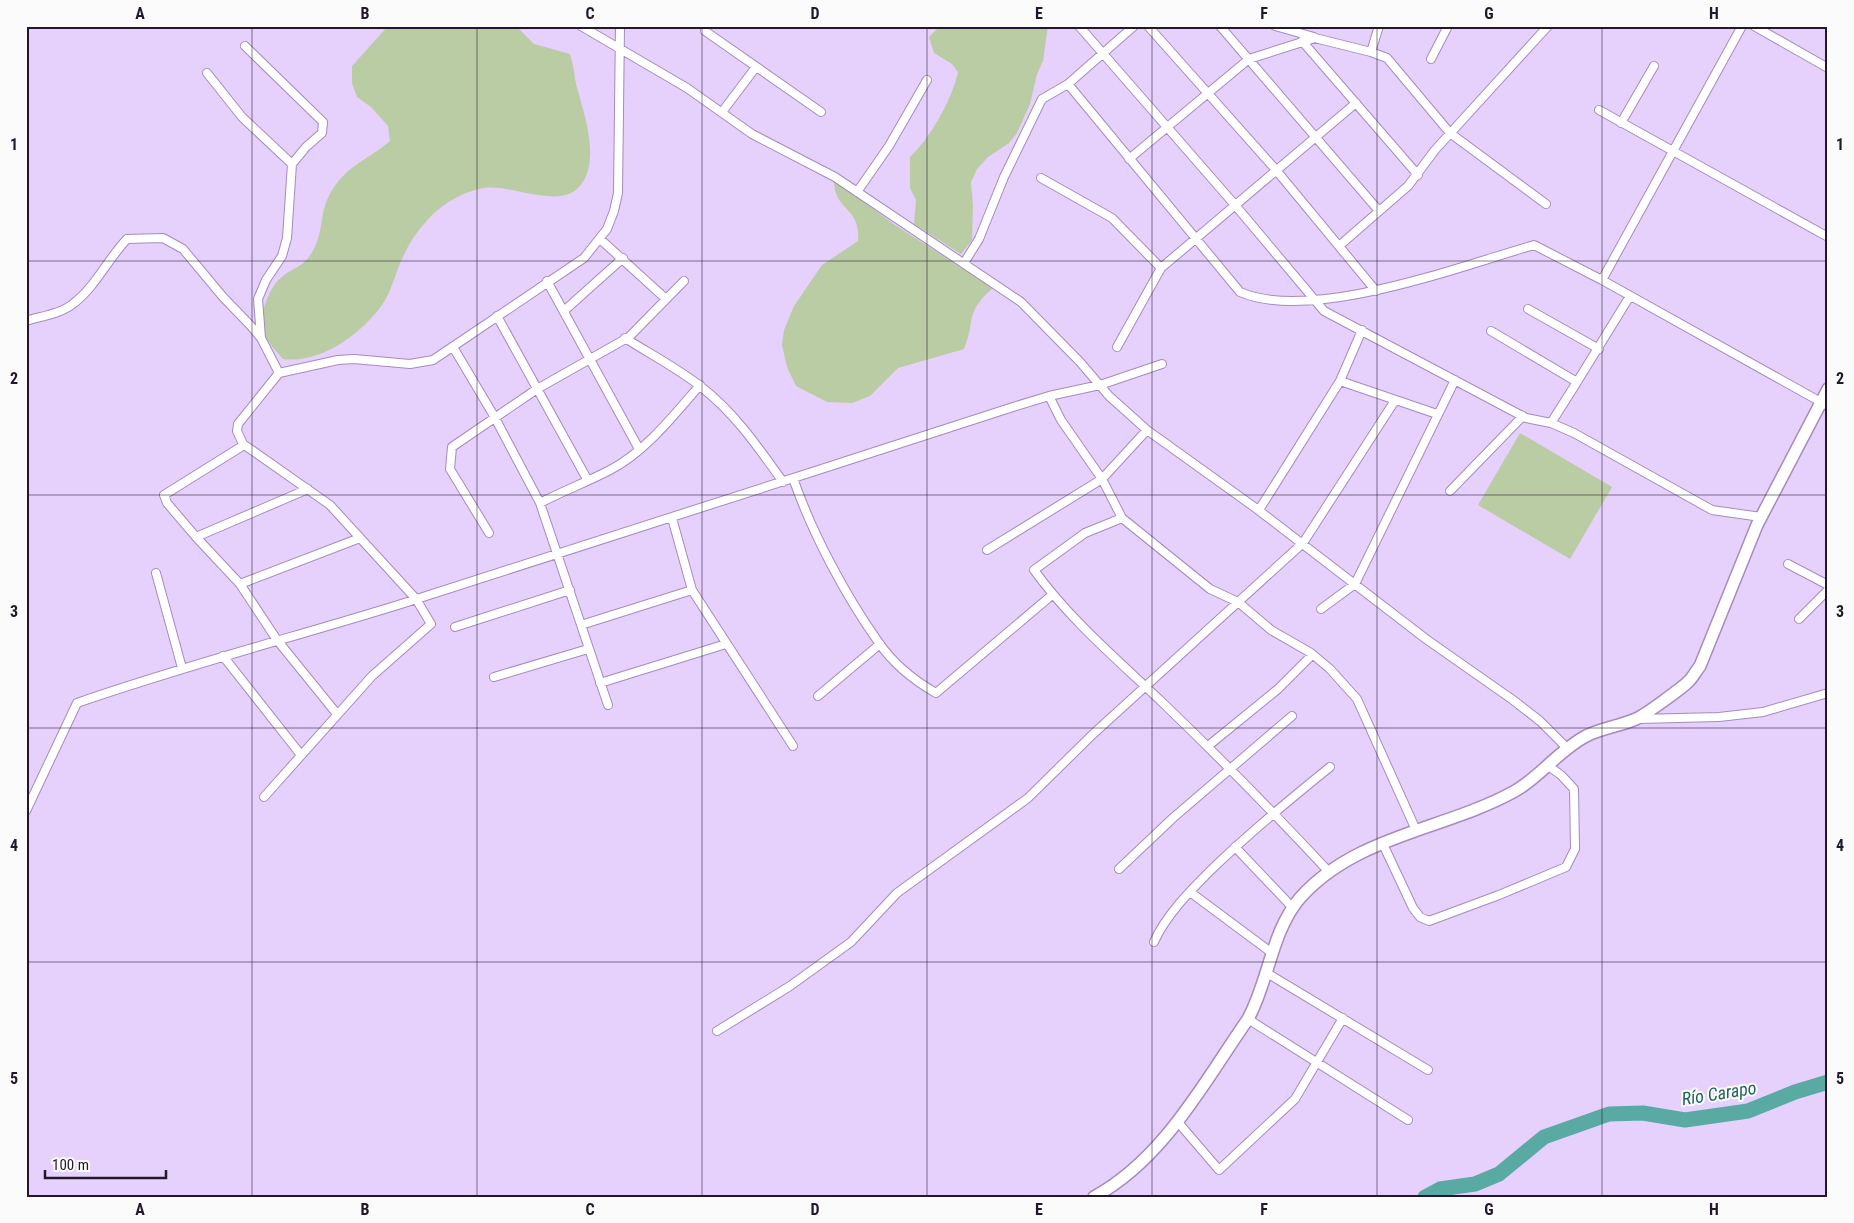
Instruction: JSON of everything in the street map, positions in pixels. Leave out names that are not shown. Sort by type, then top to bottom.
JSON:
[{"type":"street","points":[[581,26],[687,88],[752,134],[835,177],[1021,302],[1100,385],[1148,430],[1303,543],[1426,639],[1513,700],[1540,721],[1567,748]]},
{"type":"street","points":[[264,797],[372,676],[431,624],[416,599],[330,505],[244,445],[237,431],[238,424],[279,373],[338,360],[419,363],[432,360],[547,281],[584,258],[600,239],[614,211],[618,193],[620,26]]},
{"type":"street","points":[[1080,26],[1102,54],[1235,204],[1324,311],[1523,416],[1552,423],[1598,446],[1712,510],[1761,517]]},
{"type":"street","points":[[964,263],[979,239],[1004,177],[1042,99],[1068,84],[1134,26]]},
{"type":"street","points":[[1148,26],[1276,170],[1376,290]]},
{"type":"street","points":[[1220,26],[1379,212]]},
{"type":"street","points":[[1275,26],[1387,58],[1450,133],[1546,204]]},
{"type":"street","points":[[1371,52],[1379,26]]},
{"type":"street","points":[[1431,59],[1448,26]]},
{"type":"street","points":[[1340,246],[1418,175],[1450,133],[1548,26]]},
{"type":"street","points":[[1602,280],[1671,151],[1742,26]]},
{"type":"street","points":[[1754,26],[1828,68]]},
{"type":"street","points":[[705,31],[821,112]]},
{"type":"street","points":[[1130,160],[1206,93],[1249,59],[1316,38]]},
{"type":"street","points":[[1302,41],[1418,175]]},
{"type":"street","points":[[245,46],[323,122],[322,133],[306,147],[292,164],[287,238],[282,256],[266,280],[258,299],[261,338]]},
{"type":"street","points":[[1622,123],[1654,66]]},
{"type":"street","points":[[722,112],[756,67]]},
{"type":"street","points":[[207,73],[242,117],[292,164]]},
{"type":"street","points":[[857,192],[889,146],[927,80]]},
{"type":"street","points":[[1068,84],[1240,292],[1276,301],[1315,299],[1376,290],[1534,245],[1602,280],[1824,404]]},
{"type":"street","points":[[1117,347],[1161,268],[1356,103]]},
{"type":"street","points":[[1599,110],[1828,237]]},
{"type":"street","points":[[1041,178],[1112,218],[1161,268]]},
{"type":"street","points":[[26,320],[59,312],[74,304],[88,290],[103,267],[127,239],[162,238],[183,249],[223,297],[261,338],[279,373]]},
{"type":"street","points":[[600,239],[666,299]]},
{"type":"street","points":[[565,310],[623,258]]},
{"type":"street","points":[[547,281],[565,310],[639,448]]},
{"type":"street","points":[[489,533],[450,468],[452,447],[494,416],[590,357],[625,338],[684,281]]},
{"type":"street","points":[[1552,423],[1630,296]]},
{"type":"street","points":[[1528,308],[1599,349]]},
{"type":"street","points":[[497,316],[587,479]]},
{"type":"street","points":[[1259,510],[1340,382],[1362,330]]},
{"type":"street","points":[[1491,331],[1577,382]]},
{"type":"street","points":[[625,338],[700,385],[745,429],[783,482]]},
{"type":"street","points":[[453,347],[494,416],[540,503],[608,706]]},
{"type":"street","points":[[26,811],[78,703],[182,668],[416,599],[1049,396],[1100,385],[1162,364]]},
{"type":"street","points":[[1321,609],[1355,584],[1455,380]]},
{"type":"street","points":[[1340,382],[1394,402],[1437,414]]},
{"type":"street","points":[[540,503],[611,469],[639,448],[674,415],[700,385]]},
{"type":"street","points":[[1094,1197],[1112,1187],[1135,1169],[1154,1150],[1177,1121],[1248,1019],[1256,1005],[1272,953],[1293,908],[1301,897],[1347,860],[1382,842],[1491,803],[1517,791],[1567,748],[1587,736],[1636,719],[1688,682],[1700,666],[1761,517],[1824,404],[1828,389]]},
{"type":"street","points":[[1049,396],[1061,420],[1102,479],[1122,518],[1210,589],[1238,602],[1271,630],[1312,655],[1330,669],[1357,699],[1416,830]]},
{"type":"street","points":[[717,1031],[790,986],[851,942],[897,893],[1028,798],[1092,735],[1147,687],[1303,543],[1394,402]]},
{"type":"street","points":[[1450,491],[1523,416]]},
{"type":"street","points":[[987,550],[1102,479],[1148,430]]},
{"type":"street","points":[[244,445],[164,495],[167,503],[196,537],[240,584],[277,640],[337,714]]},
{"type":"street","points":[[793,478],[806,516],[880,644],[918,683],[936,693],[1052,595]]},
{"type":"street","points":[[196,537],[308,489]]},
{"type":"street","points":[[672,518],[692,590],[793,746]]},
{"type":"street","points":[[1122,518],[1085,533],[1034,570],[1052,595],[1208,746],[1274,812],[1330,872]]},
{"type":"street","points":[[240,584],[360,538]]},
{"type":"street","points":[[1788,564],[1828,585]]},
{"type":"street","points":[[156,573],[182,668]]},
{"type":"street","points":[[454,627],[570,590]]},
{"type":"street","points":[[580,625],[692,590]]},
{"type":"street","points":[[1798,619],[1828,590]]},
{"type":"street","points":[[600,683],[726,644]]},
{"type":"street","points":[[818,696],[880,644]]},
{"type":"street","points":[[494,677],[588,648]]},
{"type":"street","points":[[1208,746],[1278,689],[1312,655]]},
{"type":"street","points":[[223,656],[301,755]]},
{"type":"street","points":[[1636,719],[1719,717],[1762,712],[1828,693]]},
{"type":"street","points":[[1119,869],[1292,716]]},
{"type":"street","points":[[1154,942],[1159,931],[1190,892],[1236,846],[1330,766]]},
{"type":"street","points":[[1382,842],[1413,908],[1420,917],[1429,921],[1500,895],[1566,867],[1575,848],[1574,789],[1561,775],[1547,766]]},
{"type":"street","points":[[1236,846],[1293,908]]},
{"type":"street","points":[[1190,892],[1272,953]]},
{"type":"street","points":[[1267,973],[1428,1070]]},
{"type":"street","points":[[1177,1121],[1219,1170],[1295,1099],[1343,1018]]},
{"type":"street","points":[[1248,1019],[1408,1120]]},
{"type":"green space","points":[[388,26],[516,26],[534,44],[570,54],[590,141],[589,168],[585,179],[577,189],[568,194],[545,196],[507,189],[484,188],[463,194],[449,202],[431,216],[413,238],[402,259],[386,299],[363,326],[339,345],[325,352],[312,357],[283,359],[267,339],[262,325],[262,317],[267,299],[279,279],[304,263],[311,254],[320,233],[327,200],[340,180],[347,172],[390,141],[388,126],[371,107],[357,97],[352,83],[352,66]]},
{"type":"green space","points":[[940,26],[1048,26],[1043,61],[1037,74],[1030,104],[1017,133],[1009,143],[988,157],[977,169],[971,182],[973,205],[972,240],[961,254],[914,224],[916,200],[910,188],[910,157],[925,140],[939,118],[951,94],[958,72],[952,64],[934,53],[929,37]]},
{"type":"green space","points":[[834,180],[895,225],[993,288],[974,311],[964,349],[898,368],[870,396],[852,403],[827,402],[796,386],[787,367],[782,345],[784,330],[794,306],[822,265],[858,241],[856,221],[838,198]]},
{"type":"green space","points":[[1520,433],[1612,487],[1570,559],[1478,505]]},
{"type":"waterway","name":"Río Carapo","points":[[1425,1197],[1440,1189],[1475,1184],[1499,1174],[1544,1137],[1609,1114],[1643,1113],[1685,1120],[1748,1111],[1795,1092],[1828,1082]]}]
